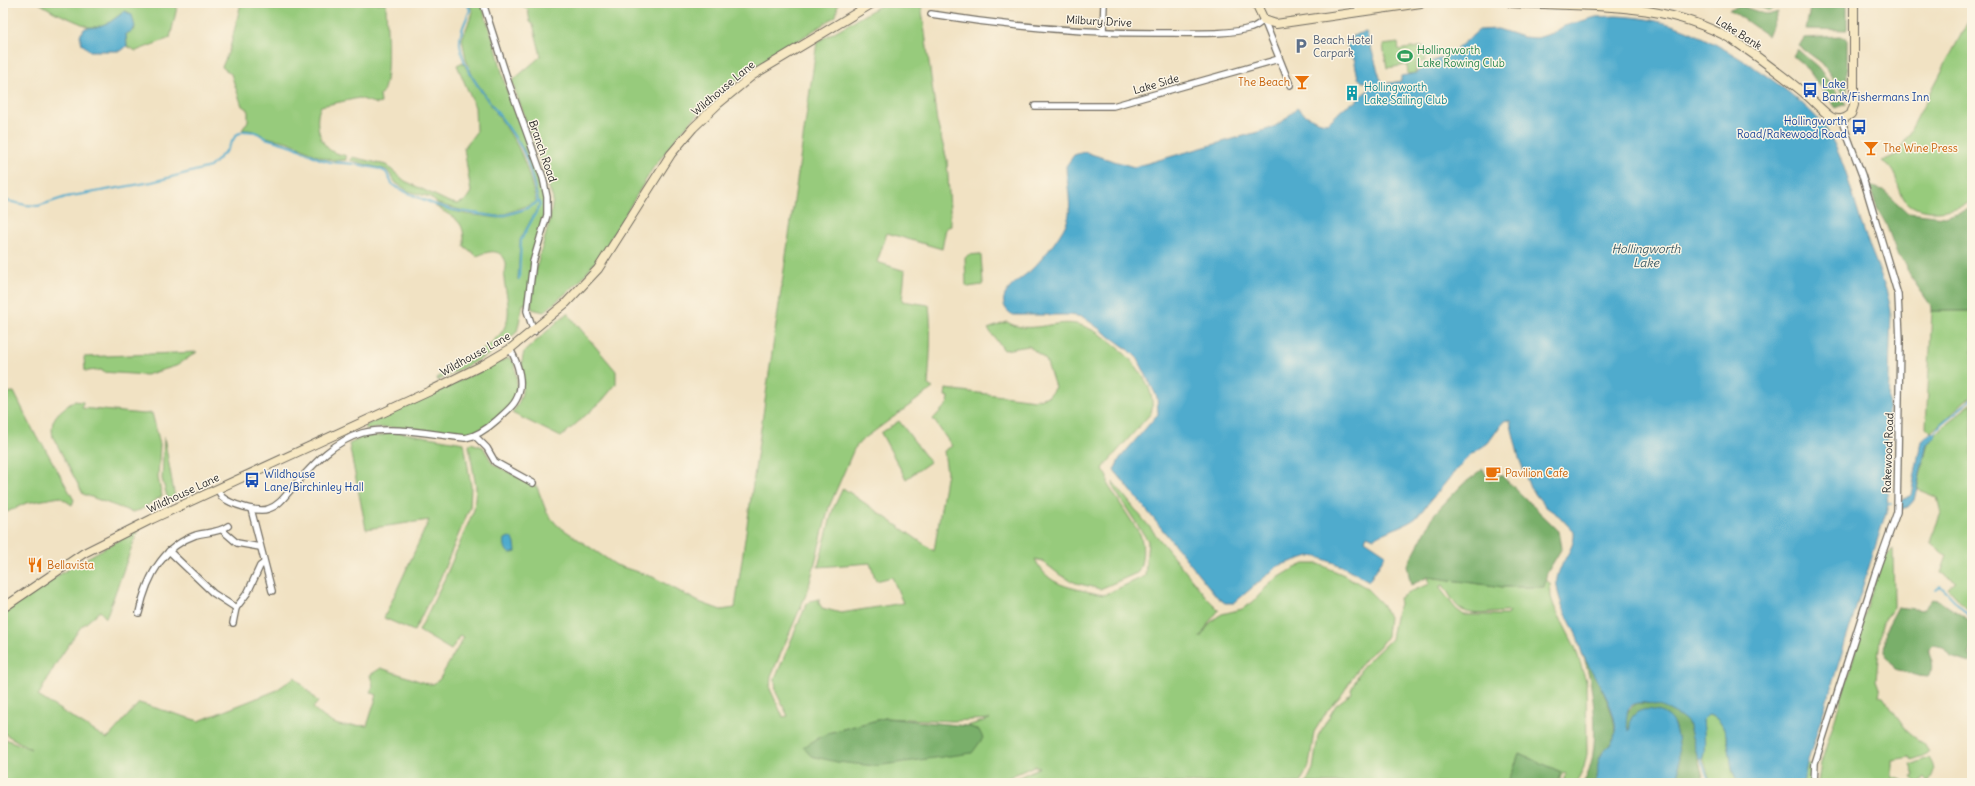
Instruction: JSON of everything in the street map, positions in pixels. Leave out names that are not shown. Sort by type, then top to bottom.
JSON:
[{"type":"main road","points":[[1256,3],[1264,20],[1276,24],[1313,21],[1358,7],[1420,3]]},
{"type":"main road","name":"Lake Bank","points":[[1511,3],[1633,6],[1670,12],[1696,21],[1732,40],[1789,81],[1832,117],[1841,119]]},
{"type":"main road","points":[[1841,119],[1851,114],[1854,105],[1854,3]]},
{"type":"main road","name":"Wildhouse Lane","points":[[3,608],[84,553],[217,489],[443,385],[483,365],[510,349],[534,332],[566,303],[598,269],[616,244],[660,170],[693,128],[718,104],[753,75],[870,4]]},
{"type":"street","name":"Branch Road","points":[[483,3],[508,82],[543,178],[547,197],[547,215],[534,262],[527,311],[534,332]]},
{"type":"street","points":[[1103,32],[1104,3]]},
{"type":"street","name":"Milbury Drive","points":[[931,14],[991,23],[1103,32],[1214,33],[1252,28],[1264,20]]},
{"type":"street","points":[[1264,20],[1290,85]]},
{"type":"street","name":"Lake Side","points":[[1035,106],[1113,106],[1279,59]]},
{"type":"street","name":"Rakewood Road","points":[[1814,783],[1818,756],[1875,574],[1897,512],[1900,340],[1898,295],[1864,183],[1841,119]]},
{"type":"street","points":[[217,489],[223,497],[241,506],[260,511],[268,510],[277,505],[331,448],[362,433],[393,430],[465,438],[475,436],[494,423],[516,400],[519,393],[519,370],[510,349]]},
{"type":"street","points":[[475,436],[487,448],[495,462],[534,483]]},
{"type":"street","points":[[251,509],[272,591]]},
{"type":"street","points":[[139,613],[148,582],[159,563],[169,551],[184,540],[225,528],[237,543],[260,547]]},
{"type":"street","points":[[169,551],[213,593],[236,608]]},
{"type":"street","points":[[233,623],[236,608],[248,592],[260,566],[264,563]]},
{"type":"green space","points":[[39,3],[178,3],[170,38],[136,51],[127,46],[126,34],[135,29],[130,13],[125,11],[110,22],[97,27],[89,27],[54,12]]},
{"type":"green space","points":[[241,3],[386,3],[387,67],[384,90],[380,95],[381,103],[377,104],[359,98],[321,106],[319,111],[319,131],[324,143],[333,152],[346,156],[346,160],[323,158],[288,142],[270,138],[252,131],[242,130],[248,121],[248,109],[242,106],[231,74],[222,67],[230,48]]},
{"type":"green space","points":[[469,3],[481,3],[496,48],[506,88],[541,179],[546,206],[526,304],[523,304],[517,332],[490,354],[437,381],[437,378],[491,343],[503,330],[508,318],[508,311],[504,279],[506,263],[504,258],[495,252],[488,252],[477,256],[464,246],[463,230],[458,221],[435,206],[466,214],[499,218],[524,210],[538,202],[539,205],[520,240],[518,280],[521,240],[540,205],[526,153],[473,77],[466,59],[462,39],[473,12]]},
{"type":"green space","points":[[519,3],[838,3],[836,16],[740,78],[700,112],[682,131],[653,168],[602,253],[579,282],[544,312],[532,309],[531,304],[537,265],[550,220],[553,199],[512,81],[541,56],[533,24],[530,22],[528,10]]},
{"type":"green space","points":[[885,3],[921,3],[937,122],[947,160],[951,226],[946,228],[942,249],[887,233],[877,262],[905,271],[902,301],[929,305],[931,335],[928,385],[933,388],[861,441],[854,449],[829,507],[808,590],[771,676],[770,689],[783,717],[788,716],[776,692],[775,679],[806,605],[810,601],[819,599],[819,603],[822,608],[841,613],[903,603],[892,577],[876,581],[870,563],[818,567],[833,509],[843,488],[934,551],[947,472],[944,451],[952,446],[933,419],[948,403],[949,397],[945,396],[946,389],[1035,400],[1049,396],[1055,387],[1046,360],[1029,346],[1004,350],[988,329],[1007,322],[1015,326],[1024,327],[1068,323],[1076,324],[1089,328],[1102,336],[1129,358],[1140,371],[1148,386],[1152,400],[1151,413],[1103,469],[1108,477],[1108,485],[1140,534],[1143,549],[1142,559],[1137,573],[1100,589],[1076,583],[1060,575],[1042,561],[1035,559],[1040,568],[1047,575],[1054,581],[1061,584],[1079,590],[1104,595],[1145,576],[1148,541],[1114,489],[1113,482],[1207,598],[1219,610],[1209,622],[1200,638],[1210,623],[1217,617],[1222,614],[1242,609],[1253,602],[1271,582],[1304,564],[1319,564],[1344,575],[1365,587],[1382,604],[1389,617],[1387,636],[1379,647],[1365,659],[1358,668],[1343,693],[1327,711],[1314,732],[1309,766],[1300,783],[1007,783],[1040,767],[1034,766],[996,783],[3,783],[3,738],[31,749],[3,733],[3,615],[51,580],[85,559],[138,530],[106,618],[100,611],[80,628],[57,662],[38,696],[107,739],[139,703],[199,721],[275,691],[295,677],[318,702],[313,708],[327,720],[344,726],[367,726],[377,695],[370,692],[373,686],[370,675],[381,668],[428,684],[433,684],[439,680],[464,637],[460,635],[451,650],[419,631],[445,578],[474,510],[476,487],[469,446],[471,443],[483,447],[493,464],[537,487],[547,513],[557,525],[616,565],[653,577],[699,602],[721,610],[735,608],[817,42]],"holes":[[[885,718],[952,721],[990,719],[967,726],[979,730],[904,761],[875,766],[812,742],[828,733]]]},
{"type":"green space","points":[[1749,3],[1782,3],[1770,11]]},
{"type":"green space","points":[[1811,3],[1847,3],[1847,30],[1806,29]]},
{"type":"green space","points":[[1741,6],[1768,15],[1778,12],[1768,36],[1729,9]]},
{"type":"green space","points":[[1972,14],[1972,201],[1965,205],[1947,210],[1928,211],[1919,209],[1911,206],[1905,200],[1895,176],[1889,167],[1882,161],[1898,154]]},
{"type":"green space","points":[[1841,36],[1847,39],[1847,99],[1822,63],[1799,46],[1804,38]]},
{"type":"green space","name":"Hollingworth Lake Rowing Club","points":[[1398,43],[1399,50],[1424,46],[1426,61],[1416,63],[1416,73],[1408,74],[1407,65],[1387,68],[1383,45]]},
{"type":"green space","points":[[1797,49],[1818,67],[1846,104],[1836,108],[1806,67],[1793,56]]},
{"type":"green space","points":[[463,62],[517,145],[528,172],[536,201],[535,203],[499,216],[468,212],[438,204],[430,197],[408,191],[396,183],[387,170],[350,160],[352,157],[386,165],[405,181],[449,202],[457,204],[465,201],[471,192],[464,148],[476,132],[475,107],[457,65]]},
{"type":"green space","points":[[1869,186],[1883,190],[1908,213],[1945,217],[1972,208],[1972,311],[1932,311],[1932,307],[1908,273],[1906,264],[1898,256]]},
{"type":"green space","points":[[980,254],[983,283],[982,285],[968,287],[966,285],[965,258],[968,255]]},
{"type":"green space","points":[[1932,311],[1972,311],[1972,397],[1966,400],[1931,432],[1926,427]]},
{"type":"green space","points":[[567,313],[616,371],[616,384],[602,401],[561,437],[512,413],[521,397],[522,361],[524,352]]},
{"type":"green space","points":[[197,352],[176,366],[146,375],[102,372],[102,370],[85,371],[84,357]]},
{"type":"green space","points":[[508,358],[514,362],[516,370],[516,394],[506,410],[482,429],[469,434],[404,428],[379,428],[367,430],[364,426]]},
{"type":"green space","points":[[14,392],[37,438],[43,445],[74,500],[72,505],[60,497],[26,503],[3,514],[3,393]]},
{"type":"green space","points":[[74,401],[83,402],[82,408],[143,414],[152,413],[160,444],[158,478],[162,496],[140,510],[132,512],[83,494],[53,437],[52,430],[52,424],[56,416]]},
{"type":"green space","points":[[1972,403],[1972,612],[1966,608],[1948,588],[1956,582],[1941,573],[1947,556],[1931,544],[1931,538],[1941,513],[1937,497],[1917,489],[1928,443],[1947,423]]},
{"type":"green space","points":[[899,421],[930,462],[906,479],[881,433]]},
{"type":"green space","points":[[398,432],[464,443],[471,486],[470,507],[439,581],[414,631],[384,618],[429,520],[366,529],[349,444],[365,436],[380,436]]},
{"type":"green space","points":[[164,437],[175,498],[168,500],[162,479]]},
{"type":"green space","points":[[1483,469],[1489,481],[1501,475],[1559,531],[1562,548],[1547,573],[1544,587],[1503,587],[1428,577],[1411,585],[1407,566],[1435,513],[1462,485]]},
{"type":"green space","points":[[1893,549],[1894,607],[1883,622],[1881,629],[1876,680],[1880,691],[1879,696],[1883,697],[1909,733],[1923,744],[1928,752],[1923,756],[1912,760],[1910,757],[1892,760],[1892,777],[1902,780],[1905,783],[1818,783],[1821,763],[1852,663],[1870,596],[1881,567]]},
{"type":"green space","points":[[1428,577],[1503,587],[1543,587],[1545,580],[1550,583],[1551,597],[1554,606],[1575,647],[1586,681],[1587,754],[1584,767],[1576,783],[1564,783],[1566,774],[1563,773],[1560,783],[1557,783],[1561,772],[1519,753],[1507,783],[1306,783],[1313,769],[1318,736],[1336,705],[1352,693],[1351,690],[1362,667],[1391,639],[1395,617],[1400,604],[1399,598],[1416,589],[1430,584]],"holes":[[[1443,585],[1453,601],[1462,610],[1482,614],[1511,612],[1506,615],[1464,615],[1456,609],[1439,587]]]},
{"type":"green space","points":[[1932,599],[1938,600],[1972,622],[1972,645],[1969,653],[1972,660],[1970,663],[1951,657],[1943,647],[1932,645],[1928,650],[1933,668],[1928,677],[1895,669],[1884,652],[1886,629],[1898,607],[1923,610]]},
{"type":"green space","points":[[1582,653],[1604,694],[1613,717],[1615,728],[1613,739],[1600,756],[1598,775],[1595,783],[1583,783],[1589,771],[1593,756],[1594,719],[1590,682],[1587,666]]},
{"type":"green space","points":[[1638,703],[1666,707],[1678,713],[1688,723],[1705,783],[1679,783],[1677,737],[1674,724],[1638,712],[1631,719],[1630,731],[1626,722],[1626,715],[1634,705]]},
{"type":"green space","points":[[1708,715],[1715,718],[1724,729],[1729,746],[1732,771],[1739,783],[1711,783],[1703,758],[1703,720]]},
{"type":"green space","points":[[885,718],[967,726],[979,730],[983,738],[972,753],[875,766],[837,762],[811,756],[803,747],[828,733]]},
{"type":"green space","points":[[1519,753],[1561,772],[1557,783],[1507,783]]},
{"type":"green space","points":[[1928,758],[1934,768],[1932,777],[1928,783],[1924,778],[1917,783],[1912,776],[1915,775],[1911,765]]},
{"type":"green space","points":[[1807,764],[1813,767],[1811,783],[1803,783]]},
{"type":"water","points":[[125,11],[132,15],[135,27],[132,31],[126,34],[127,46],[121,51],[90,51],[82,44],[80,35],[85,28],[97,27],[110,22]]},
{"type":"water","name":"Hollingworth Lake","points":[[1616,16],[1663,22],[1695,34],[1715,44],[1760,71],[1782,87],[1817,118],[1828,132],[1840,156],[1865,234],[1889,301],[1891,311],[1886,478],[1888,506],[1807,764],[1803,783],[1739,783],[1732,771],[1729,746],[1724,729],[1715,718],[1708,715],[1703,720],[1705,747],[1701,760],[1698,758],[1688,723],[1683,718],[1665,708],[1644,703],[1636,704],[1630,707],[1626,719],[1628,729],[1629,731],[1631,719],[1635,714],[1647,709],[1660,712],[1671,720],[1676,732],[1679,754],[1679,783],[1595,783],[1600,757],[1614,738],[1615,724],[1609,703],[1586,662],[1577,636],[1558,593],[1557,579],[1572,546],[1574,532],[1559,516],[1546,507],[1530,488],[1519,458],[1510,421],[1506,420],[1503,422],[1488,443],[1470,455],[1462,463],[1416,518],[1374,538],[1367,535],[1365,540],[1386,554],[1369,581],[1342,566],[1318,557],[1309,556],[1278,566],[1234,603],[1225,603],[1218,598],[1114,470],[1120,458],[1158,414],[1157,397],[1138,359],[1130,351],[1083,317],[1069,315],[1013,315],[1006,309],[1004,304],[1004,298],[1007,291],[1041,260],[1055,242],[1066,224],[1070,204],[1066,166],[1074,155],[1084,152],[1134,167],[1272,128],[1283,121],[1297,108],[1310,118],[1327,123],[1344,108],[1351,103],[1356,102],[1358,98],[1371,88],[1370,82],[1362,82],[1358,78],[1354,58],[1349,54],[1347,45],[1353,35],[1366,32],[1380,78],[1384,84],[1401,81],[1401,76],[1417,73],[1419,70],[1430,67],[1429,63],[1453,52],[1479,30],[1498,29],[1523,37],[1537,38],[1553,33],[1564,26],[1596,17]]},
{"type":"water","points":[[1931,432],[1936,436],[1927,444],[1914,500],[1908,507],[1901,509],[1901,501],[1911,495],[1921,441]]},
{"type":"water","points":[[509,537],[514,541],[516,552],[510,554],[506,549],[505,543],[505,539]]},
{"type":"waterway","points":[[3,200],[38,206],[66,197],[152,182],[210,167],[227,150],[236,135],[244,131],[256,132],[265,138],[293,146],[320,159],[330,162],[356,164],[380,169],[386,172],[393,185],[436,205],[453,210],[499,217],[525,209],[538,201],[525,155],[515,137],[477,85],[463,58],[460,40],[470,10],[467,3]]},
{"type":"waterway","points":[[519,279],[521,240],[540,205],[538,201]]},
{"type":"waterway","points":[[1933,435],[1941,424],[1972,399]]},
{"type":"waterway","points":[[1936,589],[1940,586],[1972,619]]},
{"type":"waterway","points":[[1701,760],[1710,783]]},
{"type":"place","name":"Beach Hotel Carpark","points":[[1301,46]]},
{"type":"place","name":"Hollingworth Lake Rowing Club","points":[[1405,56]]},
{"type":"place","name":"The Beach","points":[[1302,82]]},
{"type":"place","name":"Lake Bank/Fishermans Inn","points":[[1810,90]]},
{"type":"place","name":"Hollingworth Lake Sailing Club","points":[[1352,93]]},
{"type":"place","name":"Hollingworth Road/Rakewood Road","points":[[1859,127]]},
{"type":"place","name":"The Wine Press","points":[[1871,148]]},
{"type":"place","name":"Pavilion Cafe","points":[[1493,473]]},
{"type":"place","name":"Wildhouse Lane/Birchinley Hall","points":[[252,480]]},
{"type":"place","name":"Bellavista","points":[[35,565]]}]
